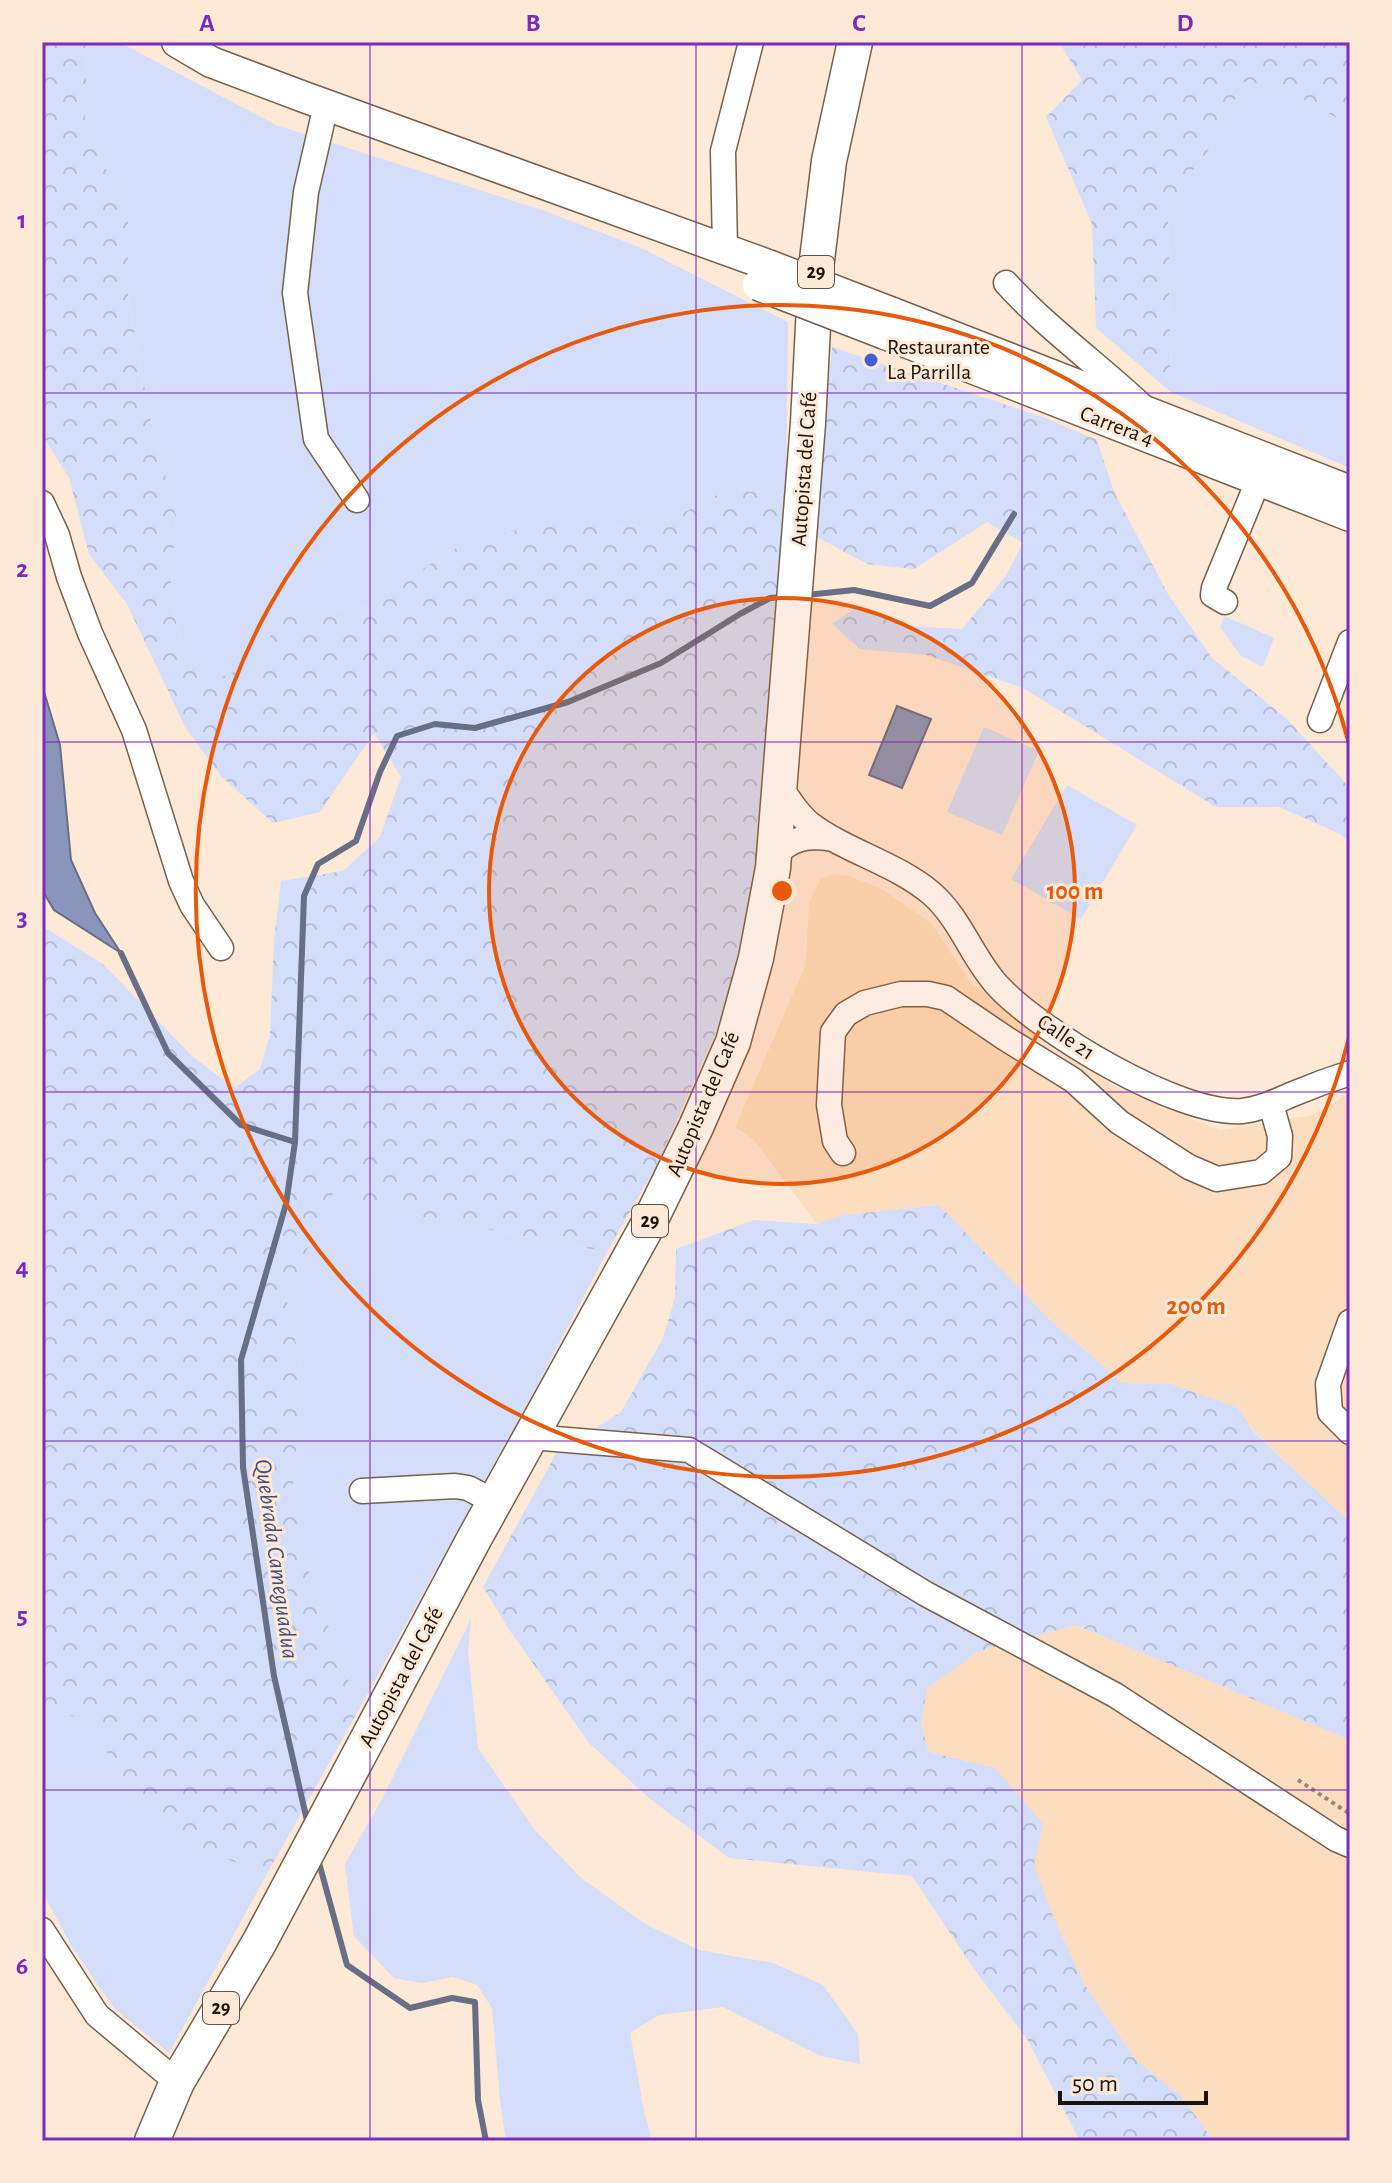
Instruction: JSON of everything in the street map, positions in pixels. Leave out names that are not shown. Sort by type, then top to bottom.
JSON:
[{"type":"highway","name":"Autopista del Café","points":[[152,2141],[177,2082],[294,1878],[495,1502],[650,1221],[715,1085],[746,999],[774,857],[822,209],[838,110],[855,42]]},
{"type":"main road","points":[[177,42],[211,62],[725,249],[763,275]]},
{"type":"main road","points":[[611,207],[763,275],[887,323]]},
{"type":"main road","name":"Carrera 4","points":[[887,323],[1149,413],[1350,491]]},
{"type":"main road","name":"Carrera 4","points":[[887,323],[1258,481],[1350,516]]},
{"type":"street","points":[[725,249],[723,151],[751,42]]},
{"type":"street","points":[[326,105],[306,192],[295,293],[316,439],[357,500]]},
{"type":"street","points":[[1006,283],[1035,315],[1149,413]]},
{"type":"street","points":[[1225,602],[1213,595],[1214,588],[1258,481]]},
{"type":"street","points":[[42,503],[57,535],[90,633],[139,741],[171,857],[192,905],[221,948]]},
{"type":"street","points":[[1320,720],[1349,650]]},
{"type":"street","name":"Calle 21","points":[[780,786],[811,824],[904,874],[932,895],[949,912],[998,986],[1022,1007],[1102,1062],[1140,1082],[1206,1107],[1241,1111],[1271,1104],[1350,1073]]},
{"type":"street","name":"Calle 21","points":[[774,857],[783,845],[795,840],[807,837],[836,839]]},
{"type":"street","points":[[843,1153],[835,1141],[829,1105],[833,1032],[846,1014],[865,1003],[901,994],[946,998],[1073,1080],[1119,1122],[1189,1167],[1217,1179],[1261,1172],[1279,1157],[1280,1136],[1271,1104]]},
{"type":"street","points":[[1350,1322],[1328,1384],[1330,1412],[1350,1432]]},
{"type":"street","points":[[531,1437],[689,1450],[926,1594],[1115,1695],[1336,1839],[1350,1845]]},
{"type":"street","points":[[362,1491],[455,1486],[468,1488],[495,1502]]},
{"type":"street","points":[[42,1930],[97,2015],[177,2082]]},
{"type":"path","points":[[1298,1780],[1350,1814]]},
{"type":"shaded area","points":[[42,685],[60,745],[71,860],[95,913],[121,953],[54,910],[42,890]]},
{"type":"shaded area","points":[[897,706],[931,719],[902,788],[869,775]]},
{"type":"shaded area","points":[[833,874],[849,876],[880,888],[932,924],[971,983],[1111,1085],[1220,1130],[1312,1115],[1350,1093],[1350,1522],[1254,1431],[1238,1408],[1171,1384],[1123,1383],[1051,1321],[939,1205],[844,1215],[817,1224],[754,1140],[735,1127],[806,964],[809,903],[820,880]]},
{"type":"shaded area","points":[[1076,1625],[1350,1740],[1350,2141],[1214,2141],[1180,2095],[1136,2060],[1085,1985],[1052,1914],[995,1768],[929,1752],[921,1726],[927,1689],[977,1652]]},
{"type":"green space","points":[[42,42],[87,42],[85,124],[128,216],[128,296],[150,418],[176,516],[170,598],[185,657],[214,680],[254,664],[282,615],[368,607],[451,550],[529,526],[615,527],[664,523],[728,489],[786,496],[764,835],[746,946],[714,1037],[658,1163],[607,1252],[387,1210],[335,1189],[286,1295],[303,1378],[292,1495],[311,1579],[349,1682],[357,1713],[267,1874],[204,1851],[132,1789],[85,1720],[42,1707],[42,926],[103,964],[192,1056],[234,1088],[260,1069],[270,1035],[274,941],[281,881],[343,871],[380,837],[401,777],[374,733],[320,812],[273,823],[221,776],[185,727],[127,604],[89,554],[69,478],[42,435]]},
{"type":"green space","points":[[87,42],[119,42],[276,125],[542,210],[639,247],[788,322],[786,496],[728,489],[664,523],[451,550],[368,607],[282,615],[254,664],[215,681],[185,657],[170,597],[176,516],[150,418],[128,295],[128,216],[85,124]]},
{"type":"green space","points":[[1059,42],[1350,42],[1350,125],[1278,86],[1244,82],[1208,151],[1168,204],[1171,392],[1096,328],[1092,224],[1046,117],[1082,80]]},
{"type":"green space","points":[[1244,82],[1278,86],[1350,125],[1350,468],[1171,392],[1168,204],[1208,151]]},
{"type":"green space","points":[[832,347],[1043,417],[1097,440],[1114,492],[1168,594],[1212,658],[1286,718],[1350,788],[1350,842],[1340,834],[1279,807],[1216,807],[1023,688],[926,655],[860,649],[832,624],[856,607],[908,626],[962,629],[1005,577],[1023,543],[987,522],[914,569],[867,564],[815,536]]},
{"type":"green space","points":[[1224,616],[1274,638],[1263,667],[1241,656],[1220,627]]},
{"type":"green space","points":[[984,727],[1039,751],[1002,835],[947,812]]},
{"type":"green space","points":[[1067,785],[1137,825],[1081,919],[1011,879]]},
{"type":"green space","points":[[335,1188],[387,1210],[607,1252],[357,1713],[349,1682],[311,1579],[292,1495],[303,1378],[286,1295]]},
{"type":"green space","points":[[939,1205],[1051,1321],[1123,1383],[1171,1384],[1238,1408],[1254,1432],[1350,1522],[1350,1740],[1076,1625],[977,1652],[927,1689],[921,1725],[929,1752],[995,1768],[1043,1824],[1034,1864],[1052,1914],[1085,1985],[1136,2060],[1180,2095],[1214,2141],[1080,2141],[1027,2039],[974,1969],[912,1876],[729,1858],[650,1799],[589,1743],[483,1587],[557,1452],[621,1412],[663,1338],[675,1297],[676,1249],[754,1220],[817,1224],[844,1215]]},
{"type":"green space","points":[[471,1619],[468,1651],[478,1748],[534,1829],[581,1878],[647,1925],[699,1950],[773,1963],[823,1985],[858,2034],[860,2064],[821,2056],[723,2007],[659,2015],[630,2033],[652,2141],[506,2141],[492,2008],[477,1985],[453,1977],[422,1983],[394,1978],[354,1936],[345,1864],[382,1799]]},
{"type":"green space","points":[[42,1707],[85,1720],[132,1789],[204,1851],[267,1874],[169,2053],[114,2008],[72,1947],[42,1891]]},
{"type":"waterway","points":[[806,595],[854,590],[930,606],[972,583],[1014,514]]},
{"type":"waterway","points":[[308,1825],[274,1676],[243,1467],[241,1360],[286,1204],[295,1142],[304,896],[318,864],[356,841],[380,772],[397,736],[435,724],[475,728],[568,702],[661,663],[740,614],[770,598],[783,597]]},
{"type":"waterway","name":"Quebrada Cameguadua","points":[[121,953],[168,1053],[241,1125],[295,1142]]},
{"type":"waterway","name":"Quebrada Cameguadua","points":[[318,1859],[347,1965],[410,2008],[452,1998],[475,2002],[478,2100],[486,2141]]},
{"type":"place","name":"Restaurante La Parrilla","points":[[871,360]]}]
